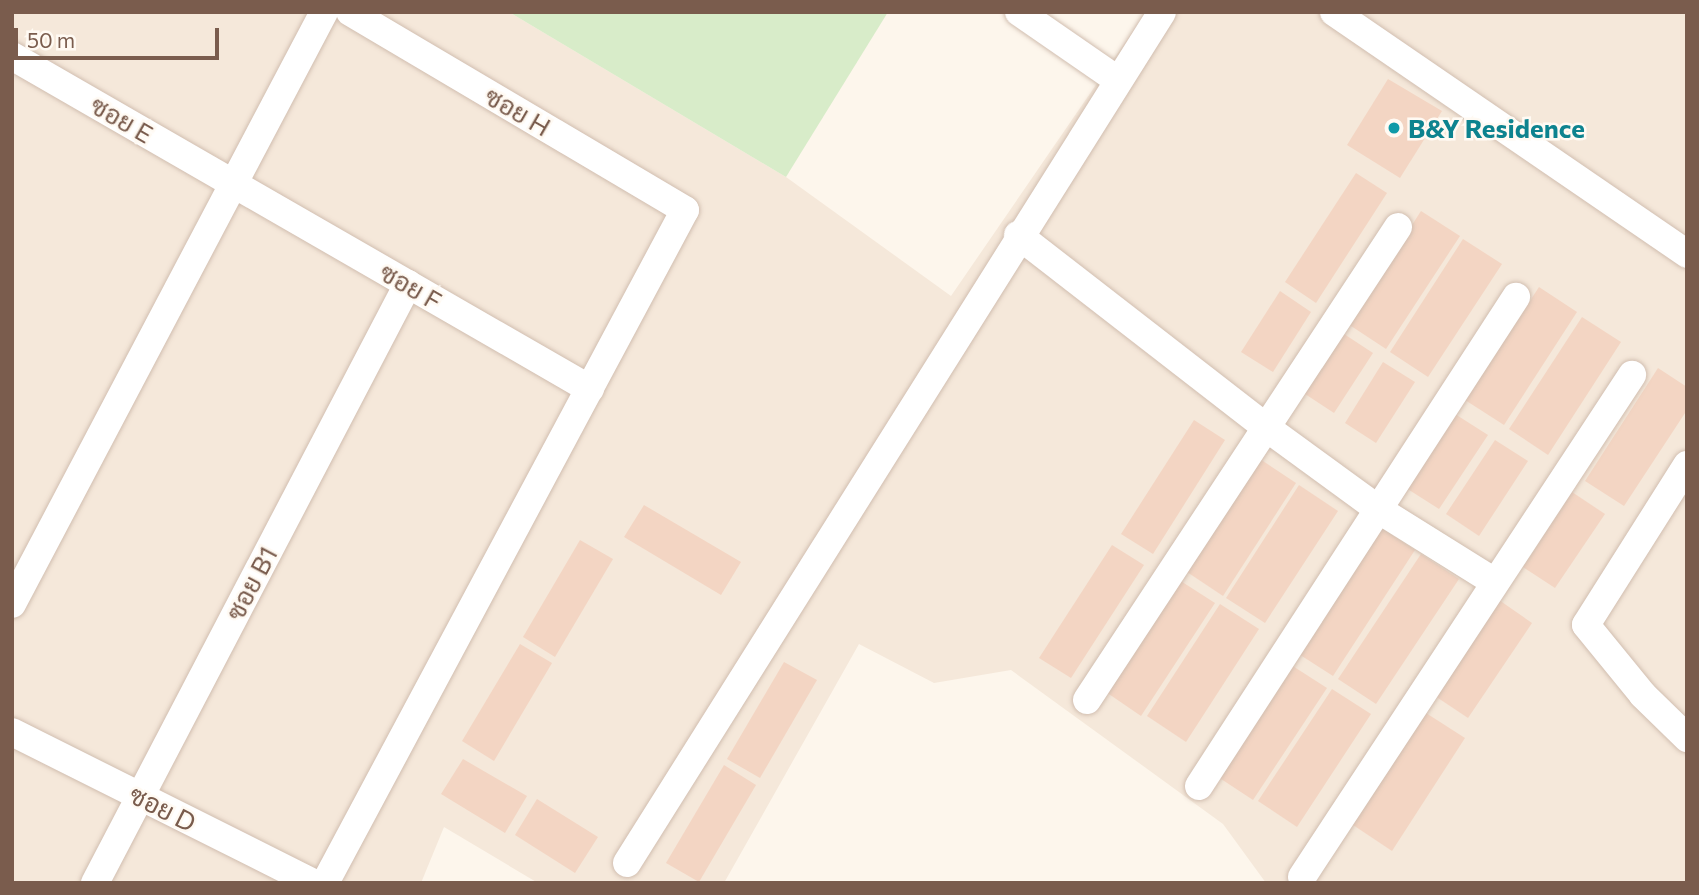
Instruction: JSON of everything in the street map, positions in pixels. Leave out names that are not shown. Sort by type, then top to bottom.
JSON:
[{"type":"street","points":[[12,604],[324,12]]},
{"type":"street","name":"ซอย H","points":[[350,12],[685,209],[590,389]]},
{"type":"street","points":[[1019,12],[1116,79]]},
{"type":"street","points":[[627,863],[1116,79],[1162,12]]},
{"type":"street","points":[[1334,12],[1687,254]]},
{"type":"street","name":"ซอย E","points":[[12,56],[233,183]]},
{"type":"street","name":"ซอย F","points":[[233,183],[590,389]]},
{"type":"street","points":[[1087,700],[1398,228]]},
{"type":"street","points":[[1018,235],[1267,428],[1381,511],[1493,581]]},
{"type":"street","name":"ซอย B1","points":[[94,883],[408,284]]},
{"type":"street","points":[[1199,786],[1381,511],[1516,298]]},
{"type":"street","points":[[1301,877],[1493,581],[1632,375]]},
{"type":"street","points":[[325,883],[590,389]]},
{"type":"street","points":[[1687,466],[1586,625],[1643,695],[1687,738]]},
{"type":"street","name":"ซอย D","points":[[12,732],[313,883]]},
{"type":"shaded area","points":[[12,12],[509,12],[786,177],[951,296],[1146,12],[1687,12],[1687,883],[1266,883],[1223,824],[1011,670],[934,683],[859,644],[724,883],[538,883],[444,827],[421,883],[12,883]]},
{"type":"green space","points":[[509,12],[888,12],[786,177]]},
{"type":"building","name":"B&Y Residence","points":[[1388,79],[1442,111],[1400,178],[1347,145]]},
{"type":"building","points":[[1356,173],[1387,193],[1316,303],[1285,282]]},
{"type":"building","points":[[1421,211],[1460,236],[1386,349],[1348,324]]},
{"type":"building","points":[[1463,239],[1502,264],[1428,377],[1390,352]]},
{"type":"building","points":[[1539,287],[1577,312],[1504,425],[1465,400]]},
{"type":"building","points":[[1280,291],[1311,312],[1273,372],[1241,352]]},
{"type":"building","points":[[1582,317],[1621,342],[1548,455],[1509,429]]},
{"type":"building","points":[[1341,332],[1373,353],[1334,413],[1302,392]]},
{"type":"building","points":[[1383,362],[1415,382],[1376,443],[1345,423]]},
{"type":"building","points":[[1658,368],[1687,387],[1687,410],[1624,506],[1585,481]]},
{"type":"building","points":[[1455,414],[1488,435],[1439,509],[1406,488]]},
{"type":"building","points":[[1194,420],[1225,440],[1153,554],[1121,534]]},
{"type":"building","points":[[1495,440],[1528,461],[1479,536],[1446,514]]},
{"type":"building","points":[[1257,457],[1296,483],[1223,596],[1184,570]]},
{"type":"building","points":[[1299,485],[1338,511],[1265,623],[1226,598]]},
{"type":"building","points":[[1572,492],[1605,514],[1555,588],[1523,567]]},
{"type":"building","points":[[644,505],[741,562],[721,595],[624,537]]},
{"type":"building","points":[[1377,525],[1415,550],[1333,676],[1294,651]]},
{"type":"building","points":[[580,540],[613,559],[555,657],[523,637]]},
{"type":"building","points":[[1112,545],[1144,565],[1071,678],[1039,658]]},
{"type":"building","points":[[1421,554],[1459,579],[1376,704],[1338,679]]},
{"type":"building","points":[[1176,578],[1215,603],[1141,716],[1103,690]]},
{"type":"building","points":[[1499,600],[1532,623],[1468,718],[1435,696]]},
{"type":"building","points":[[1220,604],[1259,629],[1186,742],[1147,716]]},
{"type":"building","points":[[520,644],[552,663],[494,761],[462,741]]},
{"type":"building","points":[[784,662],[817,680],[760,778],[727,759]]},
{"type":"building","points":[[1288,663],[1327,688],[1253,800],[1215,775]]},
{"type":"building","points":[[1332,689],[1371,714],[1297,827],[1258,801]]},
{"type":"building","points":[[1426,713],[1465,738],[1392,851],[1353,825]]},
{"type":"building","points":[[463,759],[527,796],[505,833],[441,794]]},
{"type":"building","points":[[724,765],[756,785],[699,882],[666,863]]},
{"type":"building","points":[[537,799],[598,837],[575,873],[515,835]]},
{"type":"place","name":"B&Y Residence","points":[[1394,128]]}]
